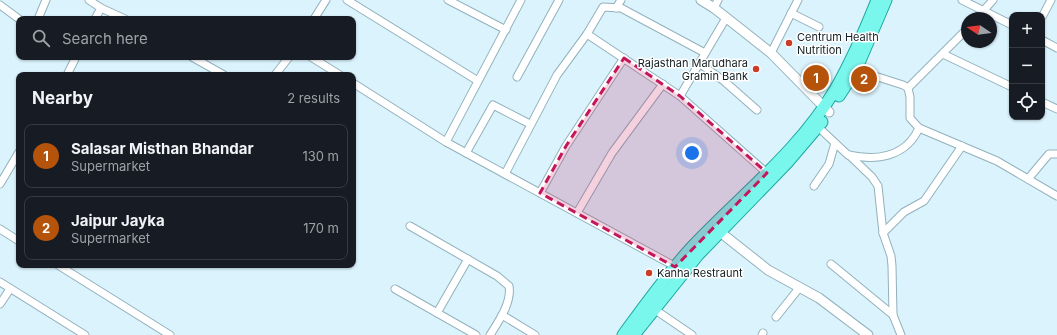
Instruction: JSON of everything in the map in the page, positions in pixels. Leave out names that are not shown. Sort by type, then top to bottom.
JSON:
[{"type":"main road","points":[[826,110],[851,59],[877,0]]},
{"type":"main road","points":[[623,335],[679,269],[716,229],[770,175],[807,142],[815,125],[856,70],[886,0]]},
{"type":"main road","points":[[634,335],[654,309],[679,269]]},
{"type":"street","points":[[39,16],[46,0]]},
{"type":"street","points":[[89,0],[101,8],[118,16]]},
{"type":"street","points":[[316,16],[326,0]]},
{"type":"street","points":[[347,0],[478,81]]},
{"type":"street","points":[[448,0],[506,30]]},
{"type":"street","points":[[446,142],[522,0]]},
{"type":"street","points":[[517,77],[559,0]]},
{"type":"street","points":[[616,8],[621,0]]},
{"type":"street","points":[[701,0],[716,4],[726,18],[771,53],[826,110]]},
{"type":"street","points":[[771,53],[798,0]]},
{"type":"street","points":[[962,0],[1009,24]]},
{"type":"street","points":[[983,11],[993,0]]},
{"type":"street","points":[[1045,12],[1051,0]]},
{"type":"street","points":[[0,5],[16,17]]},
{"type":"street","points":[[504,174],[557,75],[587,34],[603,6],[621,8],[705,53]]},
{"type":"street","points":[[97,16],[101,8]]},
{"type":"street","points":[[791,13],[819,27]]},
{"type":"street","points":[[680,96],[726,18]]},
{"type":"street","points":[[587,34],[680,96],[770,175]]},
{"type":"street","points":[[908,88],[961,35]]},
{"type":"street","points":[[1045,42],[1057,48]]},
{"type":"street","points":[[943,54],[1009,86]]},
{"type":"street","points":[[540,193],[566,146],[624,58]]},
{"type":"street","points":[[68,72],[74,60]]},
{"type":"street","points":[[197,60],[219,72]]},
{"type":"street","points":[[277,72],[287,60]]},
{"type":"street","points":[[316,60],[335,72]]},
{"type":"street","points":[[699,63],[724,81],[757,110]]},
{"type":"street","points":[[856,70],[908,88],[910,97],[910,118],[920,128],[997,161],[1057,196]]},
{"type":"street","points":[[577,213],[612,153],[663,84]]},
{"type":"street","points":[[356,85],[446,142],[679,269]]},
{"type":"street","points":[[1045,103],[1057,109]]},
{"type":"street","points":[[466,153],[493,105],[530,124]]},
{"type":"street","points":[[815,125],[872,177],[878,186],[883,233],[891,256],[893,315],[901,335]]},
{"type":"street","points":[[848,155],[868,157],[889,155],[914,141],[920,128]]},
{"type":"street","points":[[814,186],[829,164],[835,143]]},
{"type":"street","points":[[883,233],[904,212],[924,201],[962,146]]},
{"type":"street","points":[[1028,179],[1049,154],[1057,152]]},
{"type":"street","points":[[0,184],[16,157]]},
{"type":"street","points":[[410,226],[506,281],[510,290],[502,315],[490,335]]},
{"type":"street","points":[[0,229],[16,238]]},
{"type":"street","points":[[716,229],[768,270],[820,298],[868,335]]},
{"type":"street","points":[[437,313],[468,259]]},
{"type":"street","points":[[831,264],[893,315]]},
{"type":"street","points":[[63,268],[170,335]]},
{"type":"street","points":[[0,282],[85,335]]},
{"type":"street","points":[[776,317],[800,286]]},
{"type":"street","points":[[0,304],[10,289]]},
{"type":"street","points":[[395,289],[476,335]]},
{"type":"street","points":[[654,309],[692,335]]},
{"type":"street","points":[[502,315],[535,335]]},
{"type":"highlighted area","points":[[624,58],[680,96],[767,173],[675,267],[540,193],[566,146]]},
{"type":"place","name":"Centrum Health Nutrition","points":[[789,43]]},
{"type":"place","name":"Rajasthan Marudhara Gramin Bank","points":[[756,69]]},
{"type":"place","name":"Salasar Misthan Bhandar","points":[[816,78]]},
{"type":"place","name":"Jaipur Jayka","points":[[864,79]]},
{"type":"place","name":"Kanha Restraunt","points":[[649,273]]}]
